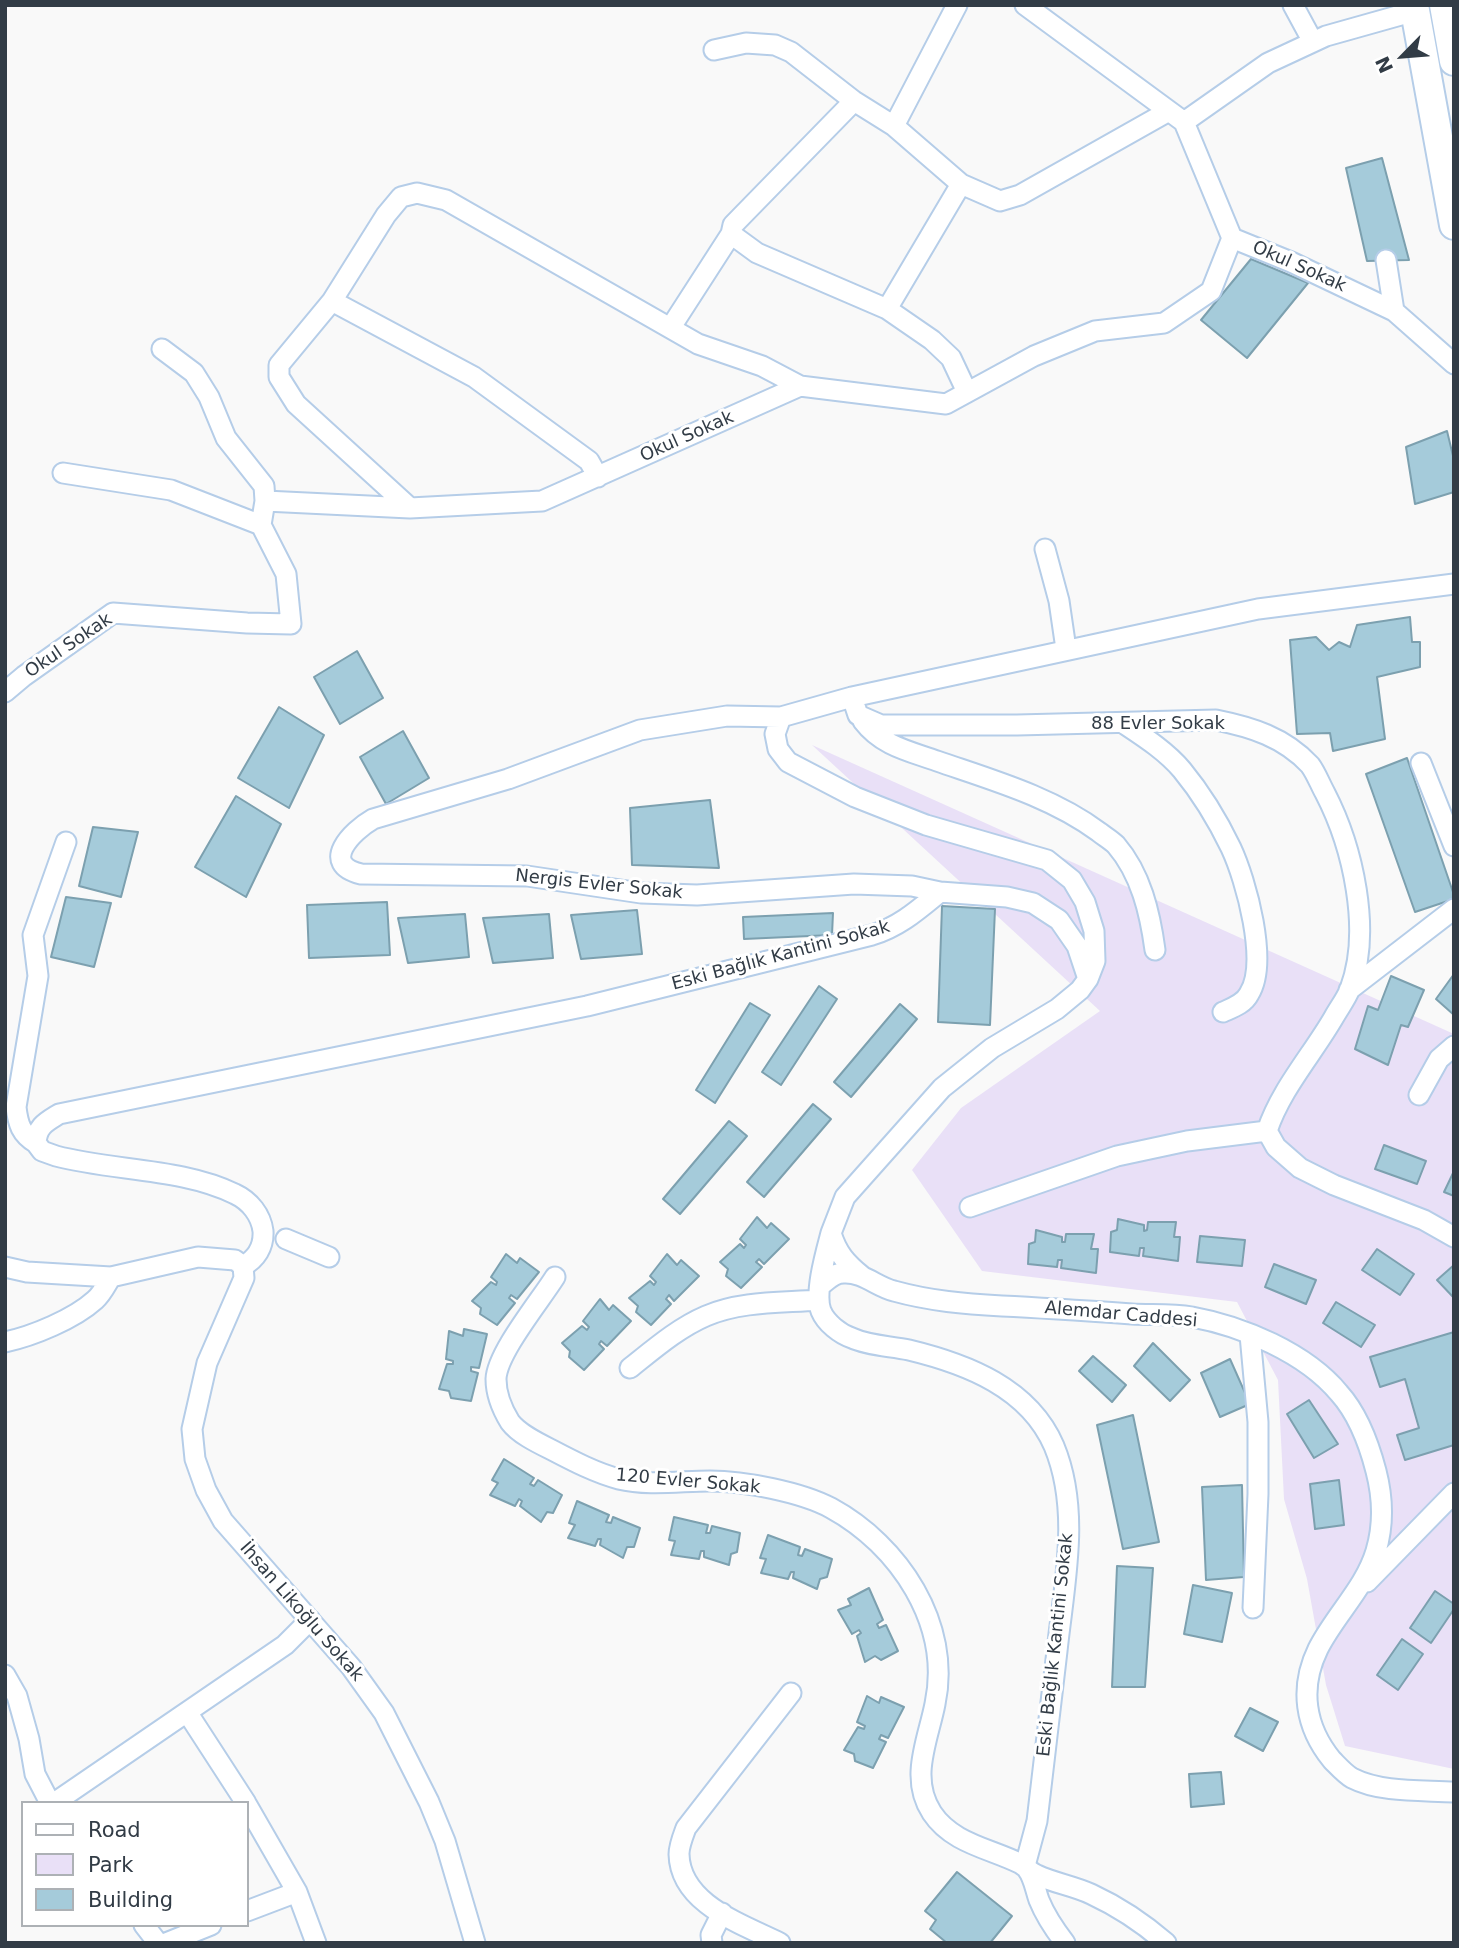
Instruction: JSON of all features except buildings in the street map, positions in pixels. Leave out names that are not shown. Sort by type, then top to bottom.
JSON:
[{"type":"highway","points":[[1444,5],[1454,61]]},
{"type":"highway","points":[[1415,8],[1454,225]]},
{"type":"street","points":[[894,126],[957,5]]},
{"type":"street","points":[[1025,5],[1177,117],[1232,238]]},
{"type":"street","points":[[1293,5],[1313,42]]},
{"type":"street","points":[[714,50],[746,43],[775,45],[791,52],[855,101],[894,126],[961,184],[1000,201],[1020,195],[1177,117],[1268,63],[1313,42],[1415,8]]},
{"type":"street","points":[[671,327],[731,234],[733,225],[855,101]]},
{"type":"street","points":[[887,309],[961,184]]},
{"type":"street","points":[[410,508],[296,404],[279,377],[279,365],[332,301],[386,215],[401,197],[416,193],[446,200],[698,344],[762,366],[800,386]]},
{"type":"street","points":[[731,234],[757,253],[887,309],[932,340],[951,358],[967,393]]},
{"type":"street","name":"Okul Sokak","points":[[265,501],[410,508],[542,501],[800,386],[946,404],[1034,356],[1096,331],[1164,323],[1211,291],[1232,238],[1291,262],[1394,312],[1454,364]]},
{"type":"street","points":[[1386,260],[1394,312]]},
{"type":"street","points":[[332,301],[474,377],[589,461],[598,477]]},
{"type":"street","points":[[63,473],[172,490],[261,525],[265,501],[264,486],[226,439],[209,397],[194,373],[162,349]]},
{"type":"street","name":"Okul Sokak","points":[[5,692],[113,613],[291,624],[286,574],[261,525]]},
{"type":"street","points":[[1045,549],[1059,601],[1066,649]]},
{"type":"street","points":[[820,1293],[831,1233],[845,1197],[942,1088],[992,1048],[1058,1009],[1080,990],[1095,961],[1094,931],[1086,902],[1072,880],[1047,860],[926,825],[855,797],[788,762],[778,749],[775,734],[781,717],[855,706],[1066,649],[1258,609],[1454,584]]},
{"type":"street","points":[[855,706],[874,735],[901,748],[1046,802],[1083,821],[1115,845],[1136,877],[1150,913],[1155,950]]},
{"type":"street","name":"88 Evler Sokak","points":[[855,706],[881,725],[1216,720],[1247,726],[1278,739],[1311,766],[1335,812],[1354,870],[1360,953],[1349,990],[1321,1040],[1283,1095],[1267,1131]]},
{"type":"street","name":"Nergis Evler Sokak","points":[[781,717],[727,716],[640,730],[508,779],[373,819],[357,828],[346,840],[341,854],[344,865],[351,872],[361,874],[527,876],[641,893],[696,895],[854,884],[912,886],[940,892]]},
{"type":"street","points":[[1124,723],[1155,744],[1181,769],[1208,807],[1232,850],[1247,896],[1258,948],[1257,974],[1250,994],[1241,1003],[1223,1013]]},
{"type":"street","points":[[1421,763],[1454,846]]},
{"type":"street","points":[[36,1143],[26,1137],[18,1124],[16,1107],[38,976],[33,935],[66,842]]},
{"type":"street","points":[[940,892],[1007,897],[1032,903],[1059,920],[1077,946],[1088,979]]},
{"type":"street","name":"Eski Bağlık Kantini Sokak","points":[[36,1143],[37,1133],[43,1123],[60,1114],[558,1012],[889,930],[906,920],[940,892]]},
{"type":"street","points":[[1349,990],[1454,909]]},
{"type":"street","points":[[1419,1095],[1439,1059],[1454,1046]]},
{"type":"street","points":[[970,1207],[1117,1156],[1187,1141],[1267,1131],[1276,1147],[1300,1168],[1334,1185],[1424,1220],[1454,1237]]},
{"type":"street","name":"İhsan Likoğlu Sokak","points":[[36,1143],[42,1151],[75,1162],[192,1181],[237,1194],[253,1207],[263,1232],[262,1245],[244,1272],[207,1363],[192,1429],[195,1459],[206,1490],[223,1521],[351,1667],[384,1713],[429,1802],[445,1841],[475,1943]]},
{"type":"street","points":[[831,1233],[836,1250],[846,1263],[862,1276]]},
{"type":"street","points":[[286,1239],[329,1257]]},
{"type":"street","points":[[5,1267],[27,1272],[111,1278],[198,1257],[235,1259],[244,1272]]},
{"type":"street","name":"Alemdar Caddesi","points":[[630,1368],[672,1335],[707,1315],[747,1305],[820,1293],[833,1275],[846,1272],[862,1276],[890,1290],[953,1303],[1192,1317],[1251,1335],[1278,1347],[1315,1369],[1340,1394],[1361,1426],[1381,1490],[1382,1525],[1375,1553],[1354,1595],[1330,1628],[1317,1652],[1310,1674],[1306,1700],[1310,1724],[1321,1746],[1350,1778],[1377,1786],[1454,1792]]},
{"type":"street","name":"120 Evler Sokak","points":[[555,1277],[506,1351],[496,1378],[499,1401],[512,1424],[547,1448],[581,1465],[621,1480],[713,1481],[780,1490],[829,1507],[872,1535],[908,1577],[930,1622],[939,1665],[936,1702],[920,1766],[923,1790],[930,1810],[944,1828],[965,1841],[1022,1864],[1036,1875],[1090,1893],[1139,1919],[1166,1943]]},
{"type":"street","points":[[5,1342],[59,1323],[96,1300],[111,1278]]},
{"type":"street","name":"Eski Bağlık Kantini Sokak","points":[[820,1293],[821,1313],[831,1325],[853,1339],[910,1350],[964,1366],[1002,1385],[1034,1412],[1054,1447],[1067,1494],[1069,1543],[1037,1821],[1026,1862],[1027,1868]]},
{"type":"street","points":[[1251,1335],[1258,1422],[1253,1608]]},
{"type":"street","points":[[1354,1595],[1454,1493]]},
{"type":"street","points":[[55,1801],[285,1645],[310,1620]]},
{"type":"street","points":[[5,1674],[17,1696],[35,1774],[51,1801]]},
{"type":"street","points":[[780,1943],[722,1913],[692,1891],[681,1872],[679,1851],[686,1828],[791,1693]]},
{"type":"street","points":[[187,1712],[244,1801]]},
{"type":"street","points":[[248,1807],[297,1892],[316,1943]]},
{"type":"street","points":[[1027,1868],[1040,1901],[1065,1943]]},
{"type":"street","points":[[248,1911],[297,1892]]},
{"type":"street","points":[[712,1943],[711,1935],[722,1913]]},
{"type":"street","points":[[146,1927],[158,1943]]},
{"type":"street","points":[[166,1943],[206,1927]]},
{"type":"green space","points":[[812,745],[1454,1034],[1454,1769],[1345,1746],[1326,1685],[1307,1579],[1284,1499],[1278,1380],[1237,1302],[982,1271],[912,1170],[961,1108],[1100,1011]]}]
